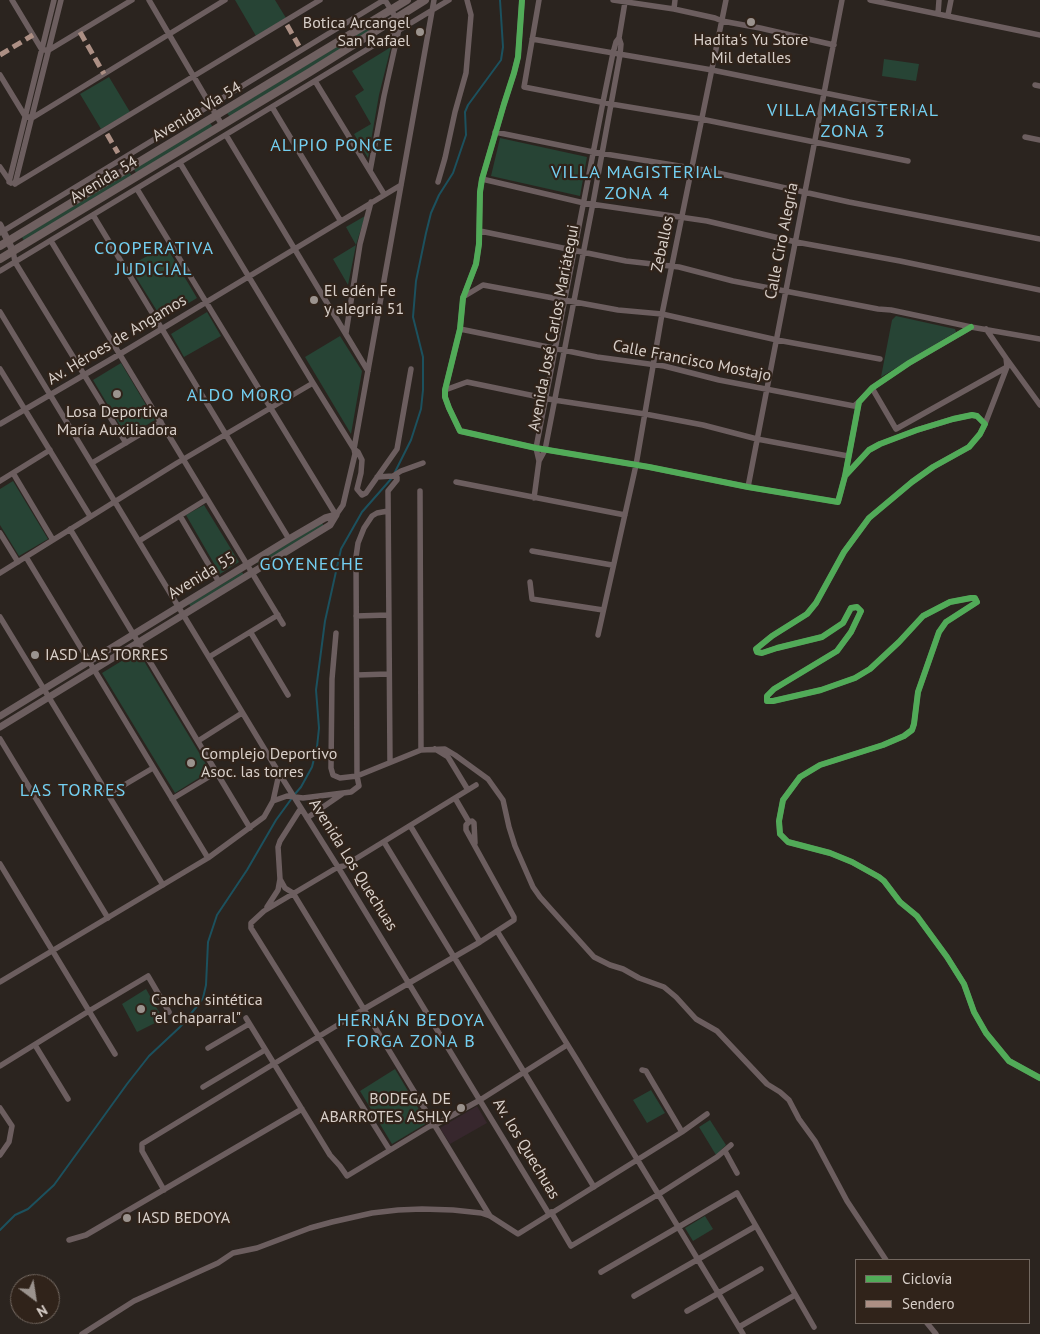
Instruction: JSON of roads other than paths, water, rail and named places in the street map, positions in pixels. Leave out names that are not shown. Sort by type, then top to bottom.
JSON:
[{"type":"main road","name":"Avenida Vía 54","points":[[0,246],[407,0]]},
{"type":"main road","name":"Avenida Vía 54","points":[[222,125],[425,0]]},
{"type":"main road","name":"Avenida 54","points":[[0,259],[222,125]]},
{"type":"street","points":[[12,0],[46,50]]},
{"type":"street","points":[[12,183],[32,118],[54,0]]},
{"type":"street","points":[[12,183],[25,116],[61,0]]},
{"type":"street","points":[[46,50],[132,0]]},
{"type":"street","points":[[149,0],[222,125]]},
{"type":"street","points":[[0,75],[25,116],[32,118],[226,0]]},
{"type":"street","points":[[12,183],[320,0]]},
{"type":"street","points":[[126,443],[15,262],[13,251],[1,230],[384,0],[396,18],[399,29],[370,171]]},
{"type":"street","points":[[137,189],[336,515],[344,504],[355,454],[354,449],[434,0]]},
{"type":"street","points":[[0,271],[449,0]]},
{"type":"street","points":[[438,182],[446,158],[455,112],[466,73],[471,15],[467,0]]},
{"type":"street","points":[[522,0],[518,57],[482,179],[480,231],[476,264],[463,298],[460,329],[445,390],[445,397],[449,408],[460,431],[545,450],[838,502],[845,476],[859,402],[872,388],[909,363],[971,328]]},
{"type":"street","points":[[539,0],[524,87],[701,119],[908,161]]},
{"type":"street","points":[[613,0],[674,9],[834,45]]},
{"type":"street","points":[[667,8],[668,0]]},
{"type":"street","points":[[674,9],[675,0]]},
{"type":"street","name":"Zeballos","points":[[598,634],[612,564],[615,560],[636,465],[662,314],[726,0]]},
{"type":"street","name":"Calle Ciro Alegría","points":[[748,487],[842,0]]},
{"type":"street","points":[[870,0],[1040,34]]},
{"type":"street","points":[[938,14],[939,0]]},
{"type":"street","points":[[948,15],[951,0]]},
{"type":"street","points":[[619,38],[624,1]]},
{"type":"street","name":"Avenida José Carlos Mariátegui","points":[[539,461],[536,448],[603,102],[616,42],[619,38]]},
{"type":"street","name":"Avenida José Carlos Mariátegui","points":[[539,461],[545,450],[593,204],[620,55],[621,44],[619,38]]},
{"type":"street","points":[[532,39],[712,70],[918,112]]},
{"type":"street","points":[[315,81],[384,194]]},
{"type":"street","points":[[272,107],[340,220]]},
{"type":"street","points":[[495,132],[602,154],[693,168],[1040,239]]},
{"type":"street","points":[[226,135],[368,371]]},
{"type":"street","points":[[1025,136],[1040,140]]},
{"type":"street","points":[[180,163],[313,383],[354,449],[358,452],[362,460],[357,489],[362,495],[366,493],[397,449],[411,369]]},
{"type":"street","points":[[0,167],[12,183]]},
{"type":"street","points":[[482,179],[584,203],[640,212],[682,216],[796,242],[1040,290]]},
{"type":"street","name":"Av. Héroes de Angamos","points":[[0,424],[206,303],[401,184]]},
{"type":"street","points":[[346,333],[360,244],[371,202]]},
{"type":"street","points":[[93,216],[289,539]]},
{"type":"street","points":[[480,231],[582,253],[626,261],[672,266],[733,281],[891,310],[971,328],[1040,338]]},
{"type":"street","points":[[51,241],[283,624]]},
{"type":"street","points":[[463,298],[483,285],[618,310],[662,314],[777,340],[880,359]]},
{"type":"street","name":"Avenida Los Quechuas","points":[[0,312],[279,774],[480,1100]]},
{"type":"street","name":"Calle Francisco Mostajo","points":[[460,329],[563,351],[653,364],[854,406],[859,402]]},
{"type":"street","points":[[986,329],[1040,405]]},
{"type":"street","points":[[1006,358],[1007,367],[985,424],[980,434],[969,447],[933,467],[869,518],[844,552],[811,609],[799,620],[772,636],[756,649],[757,652],[762,653],[822,637],[843,623],[851,608],[857,607],[861,611],[851,632],[837,651],[770,693],[766,699],[769,702],[821,690],[855,678],[870,669],[923,616],[950,602],[971,598],[977,600],[976,604],[946,622],[939,632],[918,692],[912,730],[883,746],[820,765],[805,773],[794,783],[783,800],[779,830],[782,838],[788,842],[830,853],[866,869],[884,881],[900,902],[917,916],[947,957],[964,984],[974,1012],[986,1033],[1009,1061],[1040,1078]]},
{"type":"street","points":[[872,388],[896,429],[1007,367]]},
{"type":"street","points":[[0,369],[90,516]]},
{"type":"street","points":[[445,390],[467,382],[554,400],[703,425],[758,439],[848,456]]},
{"type":"street","points":[[0,573],[90,516],[313,383]]},
{"type":"street","points":[[845,476],[869,450],[917,430],[972,415],[977,416],[985,424]]},
{"type":"street","points":[[92,463],[161,422]]},
{"type":"street","points":[[0,481],[50,450]]},
{"type":"street","points":[[534,498],[539,461]]},
{"type":"street","points":[[377,477],[393,476],[400,471],[423,463]]},
{"type":"street","points":[[13,473],[53,540]]},
{"type":"street","points":[[390,762],[388,492],[397,480],[393,476]]},
{"type":"street","points":[[456,482],[625,515]]},
{"type":"street","points":[[420,491],[421,750]]},
{"type":"street","points":[[139,541],[207,499]]},
{"type":"street","points":[[273,801],[293,796],[303,798],[351,792],[359,786],[357,776],[356,557],[358,543],[364,528],[372,516],[388,510]]},
{"type":"street","name":"Avenida 55","points":[[0,716],[289,539],[325,518],[336,515]]},
{"type":"street","name":"Avenida 55","points":[[0,727],[330,525],[336,515]]},
{"type":"street","points":[[180,516],[219,582]]},
{"type":"street","points":[[70,529],[250,828]]},
{"type":"street","points":[[0,533],[18,562]]},
{"type":"street","points":[[532,552],[612,564]]},
{"type":"street","points":[[26,557],[208,858]]},
{"type":"street","points":[[530,582],[532,598],[603,610]]},
{"type":"street","points":[[356,616],[388,615]]},
{"type":"street","points":[[209,658],[278,616]]},
{"type":"street","points":[[0,617],[163,885]]},
{"type":"street","points":[[251,633],[288,695]]},
{"type":"street","points":[[336,633],[332,679],[332,772],[340,778],[357,776],[421,750],[445,749],[488,779],[503,800],[515,846],[533,887],[589,952],[601,962],[623,969],[639,978],[664,987],[676,996],[696,1019],[717,1032],[767,1084],[789,1100],[799,1119],[815,1141],[847,1201],[885,1259]]},
{"type":"street","points":[[357,675],[388,674]]},
{"type":"street","points":[[198,740],[242,713]]},
{"type":"street","points":[[0,739],[108,918]]},
{"type":"street","points":[[435,750],[448,757],[468,790]]},
{"type":"street","points":[[109,794],[153,768]]},
{"type":"street","points":[[172,800],[216,772]]},
{"type":"street","points":[[0,982],[208,858],[250,828],[264,816],[273,801],[279,774]]},
{"type":"street","points":[[389,1149],[320,1036],[250,928],[251,923],[264,911],[293,893],[411,827],[422,817],[476,785]]},
{"type":"street","points":[[307,818],[344,792]]},
{"type":"street","points":[[164,1190],[142,1151],[142,1144],[514,920],[476,848],[475,825],[473,822],[469,822],[455,798]]},
{"type":"street","points":[[264,911],[278,890],[280,879],[278,847],[284,833],[301,808]]},
{"type":"street","points":[[411,827],[480,942]]},
{"type":"street","points":[[384,842],[594,1187]]},
{"type":"street","points":[[0,864],[115,1054]]},
{"type":"street","points":[[280,879],[285,888],[293,893],[490,1216]]},
{"type":"street","points":[[496,931],[639,1160],[743,1334]]},
{"type":"street","points":[[0,1066],[148,976],[169,1012]]},
{"type":"street","points":[[246,1018],[330,1155],[346,1176],[389,1149],[480,1100],[567,1045]]},
{"type":"street","points":[[208,1048],[249,1024]]},
{"type":"street","points":[[35,1045],[68,1098]]},
{"type":"street","points":[[203,1087],[265,1050]]},
{"type":"street","points":[[642,1070],[646,1072],[682,1132]]},
{"type":"street","name":"Av. los Quechuas","points":[[480,1100],[571,1246],[659,1194]]},
{"type":"street","points":[[0,1108],[12,1126],[9,1142],[0,1155]]},
{"type":"street","points":[[69,1240],[86,1235],[302,1109]]},
{"type":"street","points":[[82,1334],[134,1301],[218,1263],[233,1253],[257,1248],[316,1226],[372,1213],[422,1209],[481,1213],[490,1216],[518,1234],[639,1160],[707,1114]]},
{"type":"street","points":[[659,1194],[717,1157],[731,1145]]},
{"type":"street","points":[[725,1151],[738,1173]]},
{"type":"street","points":[[601,1272],[737,1194],[814,1327]]},
{"type":"street","points":[[634,1296],[648,1290],[756,1226]]},
{"type":"street","points":[[687,1311],[762,1269]]},
{"type":"street","points":[[739,1327],[796,1295]]},
{"type":"street","points":[[928,1324],[936,1334]]},
{"type":"waterway","points":[[395,472],[411,440],[421,409],[423,357],[413,317],[416,281],[426,233],[431,213],[439,195],[453,173],[466,135],[465,112],[468,105],[501,60],[503,47],[500,0]]},
{"type":"waterway","points":[[295,794],[312,767],[317,747],[319,728],[316,690],[325,621],[341,549],[362,512],[391,479]]},
{"type":"waterway","points":[[0,1230],[15,1215],[28,1209],[54,1185],[149,1056],[180,1027],[203,998],[206,985],[208,942],[217,915],[247,870],[276,820],[292,798]]},
{"type":"place","name":"Hadita's Yu Store Mil detalles","points":[[751,22]]},
{"type":"place","name":"Botica Arcangel San Rafael","points":[[420,32]]},
{"type":"place","name":"El edén Fe y alegría 51","points":[[314,300]]},
{"type":"place","name":"Losa Deportiva María Auxiliadora","points":[[117,394]]},
{"type":"place","name":"IASD LAS TORRES","points":[[35,655]]},
{"type":"place","name":"Complejo Deportivo Asoc. las torres","points":[[191,763]]},
{"type":"place","name":"Cancha sintética \"el chaparral\"","points":[[141,1009]]},
{"type":"place","name":"BODEGA DE ABARROTES ASHLY","points":[[461,1108]]},
{"type":"place","name":"IASD BEDOYA","points":[[127,1218]]},
{"type":"district","name":"VILLA MAGISTERIAL ZONA 3","points":[[853,121]]},
{"type":"district","name":"ALIPIO PONCE","points":[[332,146]]},
{"type":"district","name":"VILLA MAGISTERIAL ZONA 4","points":[[637,183]]},
{"type":"district","name":"COOPERATIVA JUDICIAL","points":[[154,259]]},
{"type":"district","name":"ALDO MORO","points":[[240,396]]},
{"type":"district","name":"GOYENECHE","points":[[312,565]]},
{"type":"district","name":"LAS TORRES","points":[[73,791]]},
{"type":"district","name":"HERNÁN BEDOYA FORGA ZONA B","points":[[411,1031]]}]
